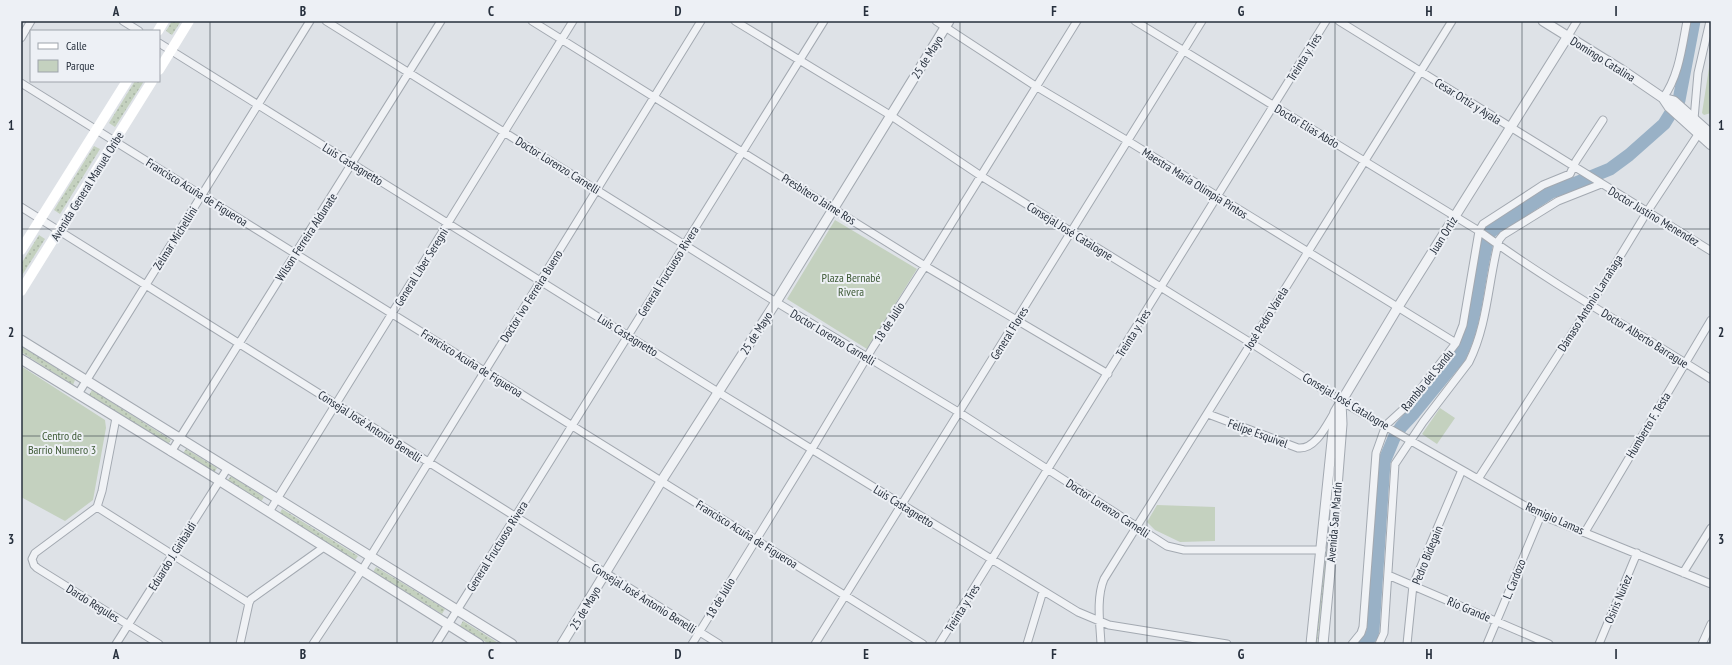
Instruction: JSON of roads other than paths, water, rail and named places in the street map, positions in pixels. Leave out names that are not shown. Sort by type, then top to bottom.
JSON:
[{"type":"main road","points":[[159,30],[164,21]]},
{"type":"main road","points":[[160,68],[189,21]]},
{"type":"main road","name":"Avenida General Manuel Oribe","points":[[21,250],[126,82]]},
{"type":"main road","name":"Avenida General Manuel Oribe","points":[[21,291],[151,82]]},
{"type":"street","points":[[21,38],[31,21]]},
{"type":"street","points":[[123,21],[137,30]]},
{"type":"street","name":"Zelmar Michellini","points":[[78,394],[310,21]]},
{"type":"street","name":"Doctor Lorenzo Carnelli","points":[[326,21],[776,302],[960,413],[1167,546],[1176,549],[1322,550]]},
{"type":"street","name":"Wilson Ferreira Aldunate","points":[[171,452],[353,164],[441,21]]},
{"type":"street","name":"Presbítero Jaime Ros","points":[[532,21],[925,266],[1108,374]]},
{"type":"street","name":"General Líber Seregni","points":[[269,512],[573,21]]},
{"type":"street","name":"Doctor Ivo Ferreira Bueno","points":[[316,643],[701,21]]},
{"type":"street","name":"Consejal José Catalogne","points":[[735,21],[890,115],[981,176],[1251,342],[1341,400],[1410,439]]},
{"type":"street","name":"General Fructuoso Rivera","points":[[436,644],[824,21]]},
{"type":"street","name":"Maestra María Olimpia Pintos","points":[[936,21],[947,24],[1037,86],[1456,343]]},
{"type":"street","name":"18 de Julio","points":[[692,644],[867,357],[1077,21]]},
{"type":"street","name":"Doctor Elías Abdo","points":[[1135,21],[1482,233]]},
{"type":"street","name":"General Flores","points":[[815,644],[960,413],[1202,21]]},
{"type":"street","name":"Treinta y Tres","points":[[939,644],[1326,21]]},
{"type":"street","name":"Cesar Ortiz y Ayala","points":[[1339,21],[1574,166],[1599,183]]},
{"type":"street","name":"José Pedro Varela","points":[[1101,644],[1101,585],[1452,21]]},
{"type":"street","name":"Domingo Catalina","points":[[1543,21],[1622,70],[1663,98],[1689,119]]},
{"type":"street","name":"Juan Ortiz","points":[[1308,447],[1320,434],[1335,412],[1398,307],[1577,21]]},
{"type":"street","points":[[1663,98],[1670,89],[1680,59],[1687,21]]},
{"type":"street","points":[[1710,21],[1705,37],[1689,119],[1701,130],[1711,145]]},
{"type":"street","name":"25 de Mayo","points":[[562,644],[662,480],[776,302],[947,24]]},
{"type":"street","name":"Luis Castagnetto","points":[[160,44],[448,222],[718,392],[1078,612],[1109,625],[1223,644]]},
{"type":"street","name":"Francisco Acuña de Figueroa","points":[[21,83],[662,480],[923,644]]},
{"type":"street","points":[[1482,233],[1483,224],[1543,185],[1570,174],[1603,120]]},
{"type":"street","points":[[1701,130],[1711,134]]},
{"type":"street","name":"Dámaso Antonio Larrañaga","points":[[1478,479],[1591,304],[1647,212],[1701,130]]},
{"type":"street","points":[[1379,644],[1384,633],[1395,464],[1410,439],[1469,362],[1473,354],[1483,326],[1495,243],[1503,236],[1554,203],[1599,183]]},
{"type":"street","name":"Doctor Justino Menendez","points":[[1599,183],[1711,251]]},
{"type":"street","name":"Consejal José Antonio Benelli","points":[[21,207],[719,644]]},
{"type":"street","name":"Doctor Alberto Barrague","points":[[1482,233],[1495,243],[1711,379]]},
{"type":"street","name":"Rambla del Sandu","points":[[1352,644],[1361,633],[1363,627],[1374,460],[1388,426],[1409,404],[1456,343],[1463,325],[1482,233]]},
{"type":"street","name":"Humberto F. Testa","points":[[1585,532],[1711,320]]},
{"type":"street","points":[[21,340],[227,469],[512,644]]},
{"type":"street","points":[[21,359],[220,481],[479,644]]},
{"type":"street","name":"Avenida San Martín","points":[[1323,644],[1342,424],[1341,400]]},
{"type":"street","name":"Avenida San Martín","points":[[1311,644],[1322,550],[1335,412]]},
{"type":"street","name":"Felipe Esquivel","points":[[1208,414],[1298,448],[1308,447]]},
{"type":"street","points":[[116,418],[102,491],[97,507],[249,603]]},
{"type":"street","name":"Remigio Lamas","points":[[1410,439],[1541,515],[1711,584]]},
{"type":"street","name":"Eduardo J. Giribaldi","points":[[116,644],[227,469]]},
{"type":"street","name":"Pedro Bidegain","points":[[1407,644],[1413,585],[1462,470]]},
{"type":"street","name":"Dardo Regules","points":[[97,507],[35,553],[32,559],[34,566],[159,644]]},
{"type":"street","name":"L. Cardozo","points":[[1487,644],[1541,515]]},
{"type":"street","points":[[1683,573],[1711,528]]},
{"type":"street","points":[[240,644],[249,603],[251,600],[324,547]]},
{"type":"street","name":"Osiris Nuñez","points":[[1599,644],[1637,553]]},
{"type":"street","name":"Río Grande","points":[[1388,575],[1550,644]]},
{"type":"street","points":[[1027,644],[1043,591]]},
{"type":"street","points":[[1702,644],[1711,624]]},
{"type":"waterway","points":[[1365,644],[1372,635],[1373,630],[1384,462],[1394,438],[1401,427],[1459,358],[1466,343],[1474,312],[1482,264],[1490,232],[1551,192],[1610,169],[1629,155],[1664,124],[1679,100],[1694,21]]},
{"type":"park label","name":"Plaza Bernabé Rivera","points":[[851,284]]},
{"type":"park label","name":"Centro de Barrio Numero 3","points":[[62,442]]}]
